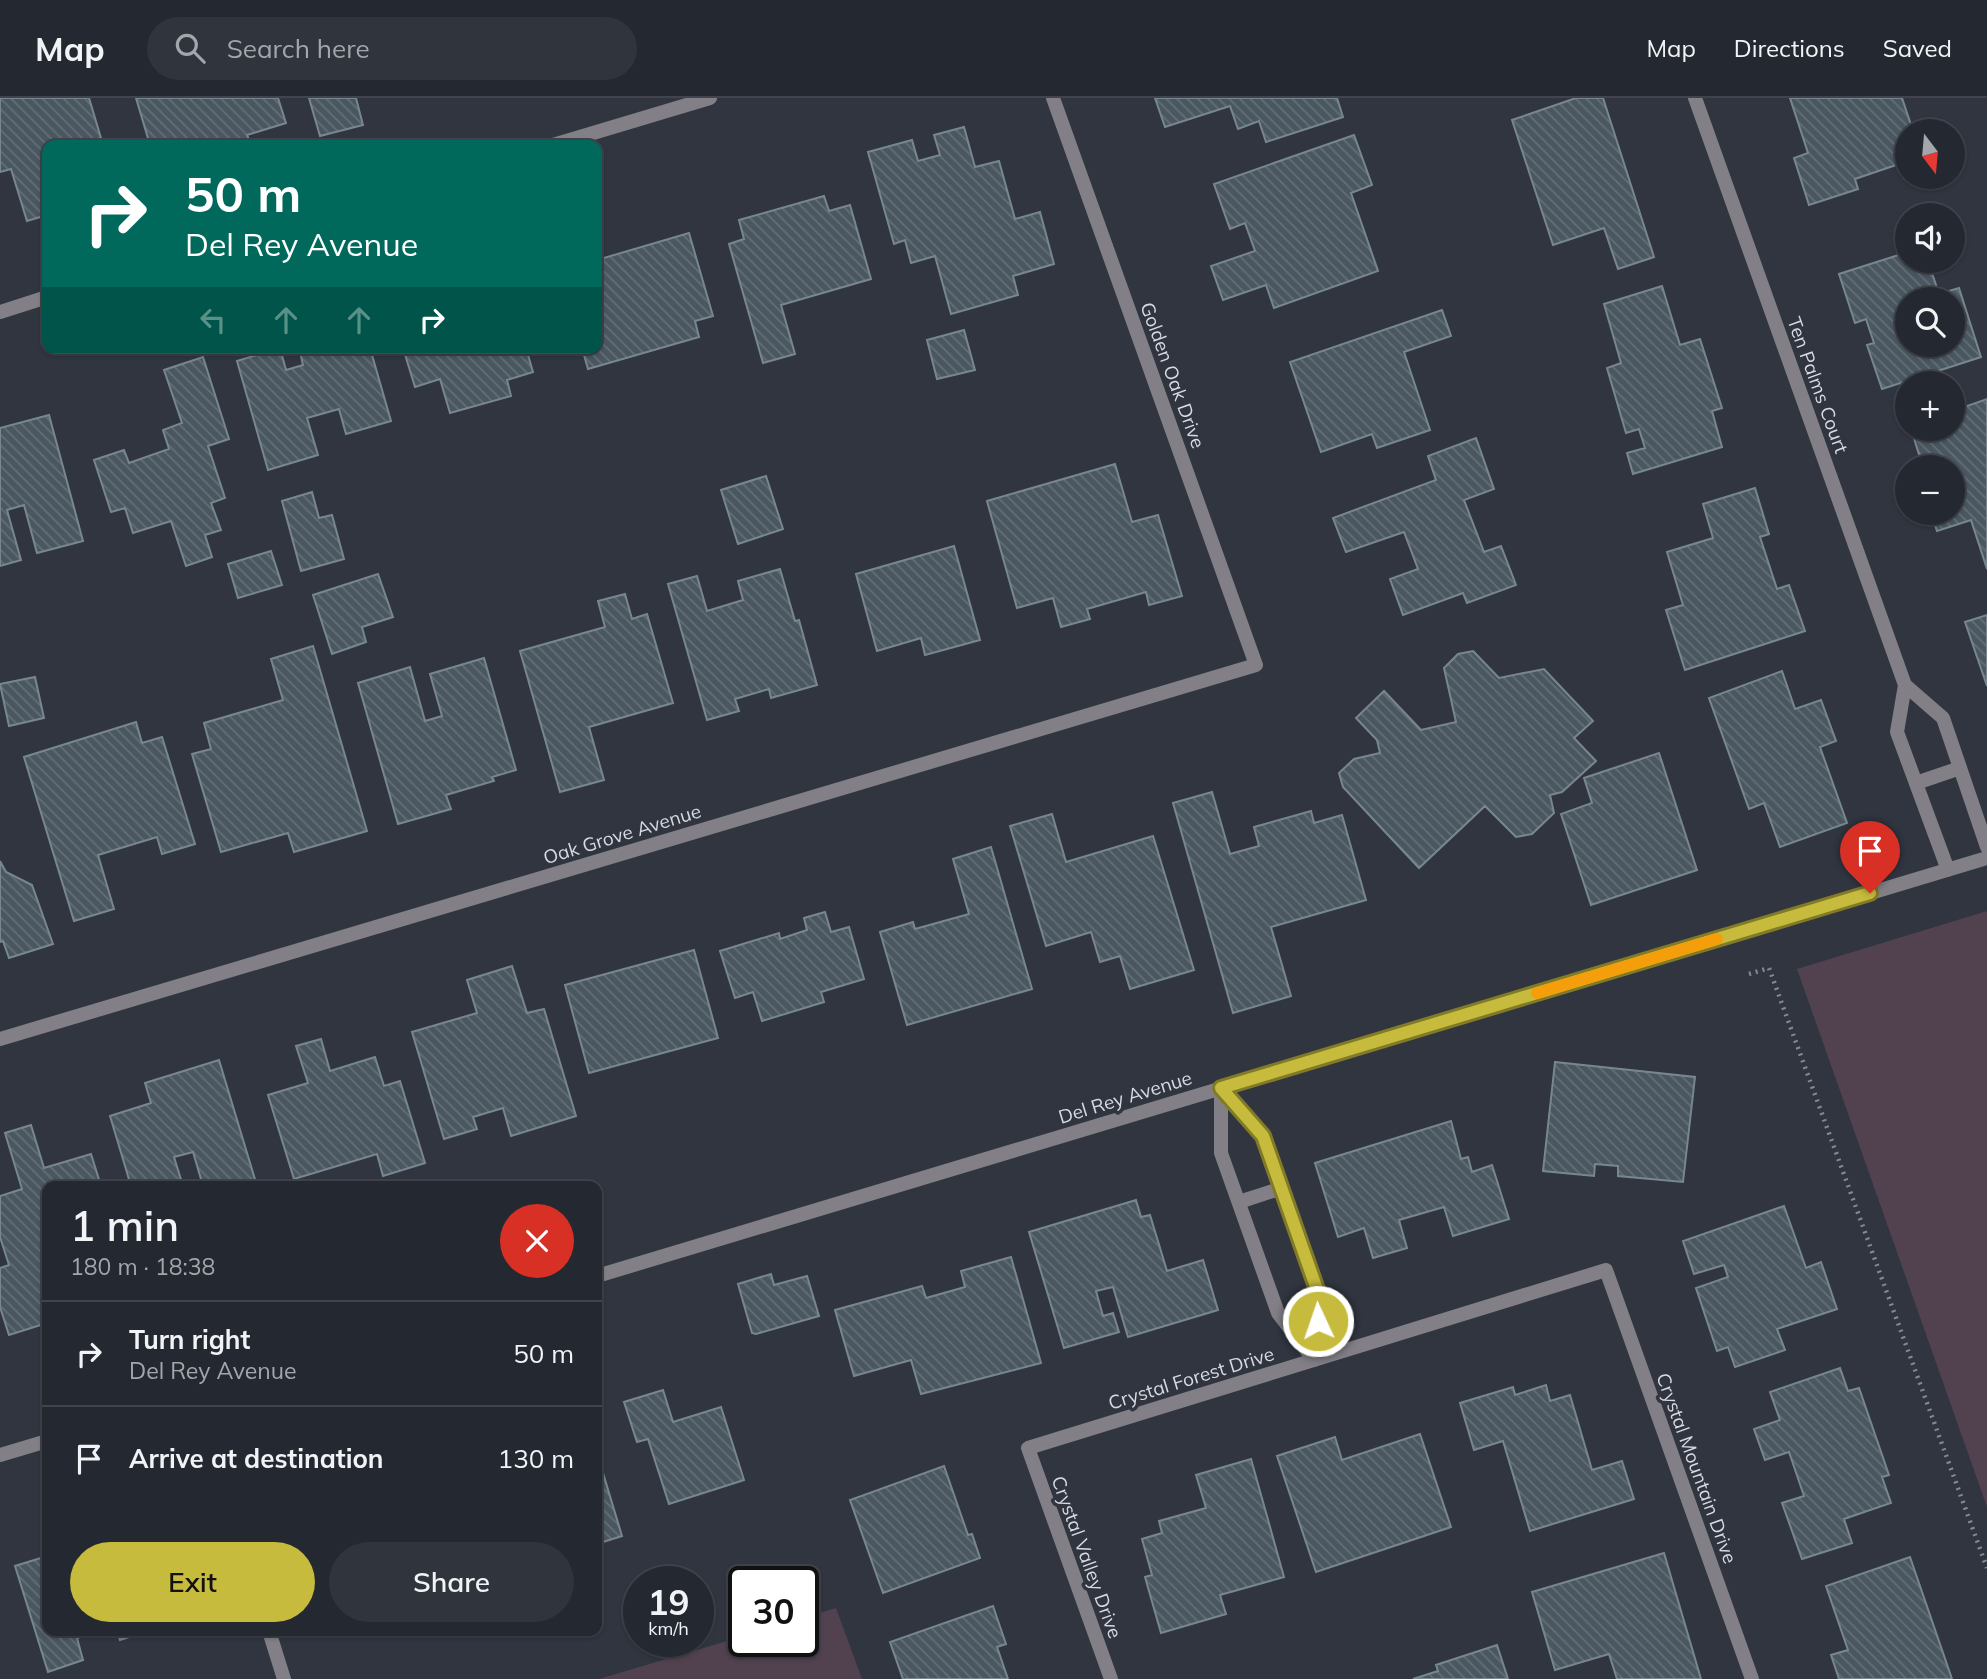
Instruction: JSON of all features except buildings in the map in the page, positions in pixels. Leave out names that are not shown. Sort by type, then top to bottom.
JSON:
[{"type":"street","points":[[569,140],[709,98]]},
{"type":"street","name":"Golden Oak Drive","points":[[1053,98],[1256,666]]},
{"type":"street","name":"Ten Palms Court","points":[[1695,98],[1905,685],[1898,732],[1948,870]]},
{"type":"street","points":[[0,312],[42,299]]},
{"type":"street","name":"Oak Grove Avenue","points":[[0,1039],[1256,666]]},
{"type":"street","name":"Ten Palms Court","points":[[1905,685],[1943,718],[1987,846]]},
{"type":"street","points":[[1916,783],[1960,768]]},
{"type":"street","name":"Del Rey Avenue","points":[[602,1274],[1987,858]]},
{"type":"street","points":[[1221,1088],[1263,1136],[1320,1298],[1314,1360]]},
{"type":"street","points":[[1221,1088],[1222,1153],[1278,1313],[1314,1360]]},
{"type":"street","points":[[1239,1202],[1282,1188]]},
{"type":"street","name":"Crystal Forest Drive","points":[[1028,1448],[1606,1270]]},
{"type":"street","name":"Crystal Mountain Drive","points":[[1606,1270],[1752,1679]]},
{"type":"street","points":[[0,1455],[42,1442]]},
{"type":"street","name":"Crystal Valley Drive","points":[[1028,1448],[1111,1679]]},
{"type":"street","points":[[271,1636],[284,1679]]},
{"type":"path","points":[[1748,974],[1769,968],[1987,1568]]},
{"type":"shaded area","points":[[1987,911],[1987,1507],[1797,969]]},
{"type":"shaded area","points":[[836,1608],[862,1679],[599,1679],[673,1657],[714,1657],[714,1645],[728,1641],[728,1657],[819,1657],[819,1613]]},
{"type":"slow traffic","points":[[1537,993],[1717,939]]},
{"type":"route","points":[[1318,1321],[1320,1298],[1263,1136],[1221,1088],[1870,893]]}]
